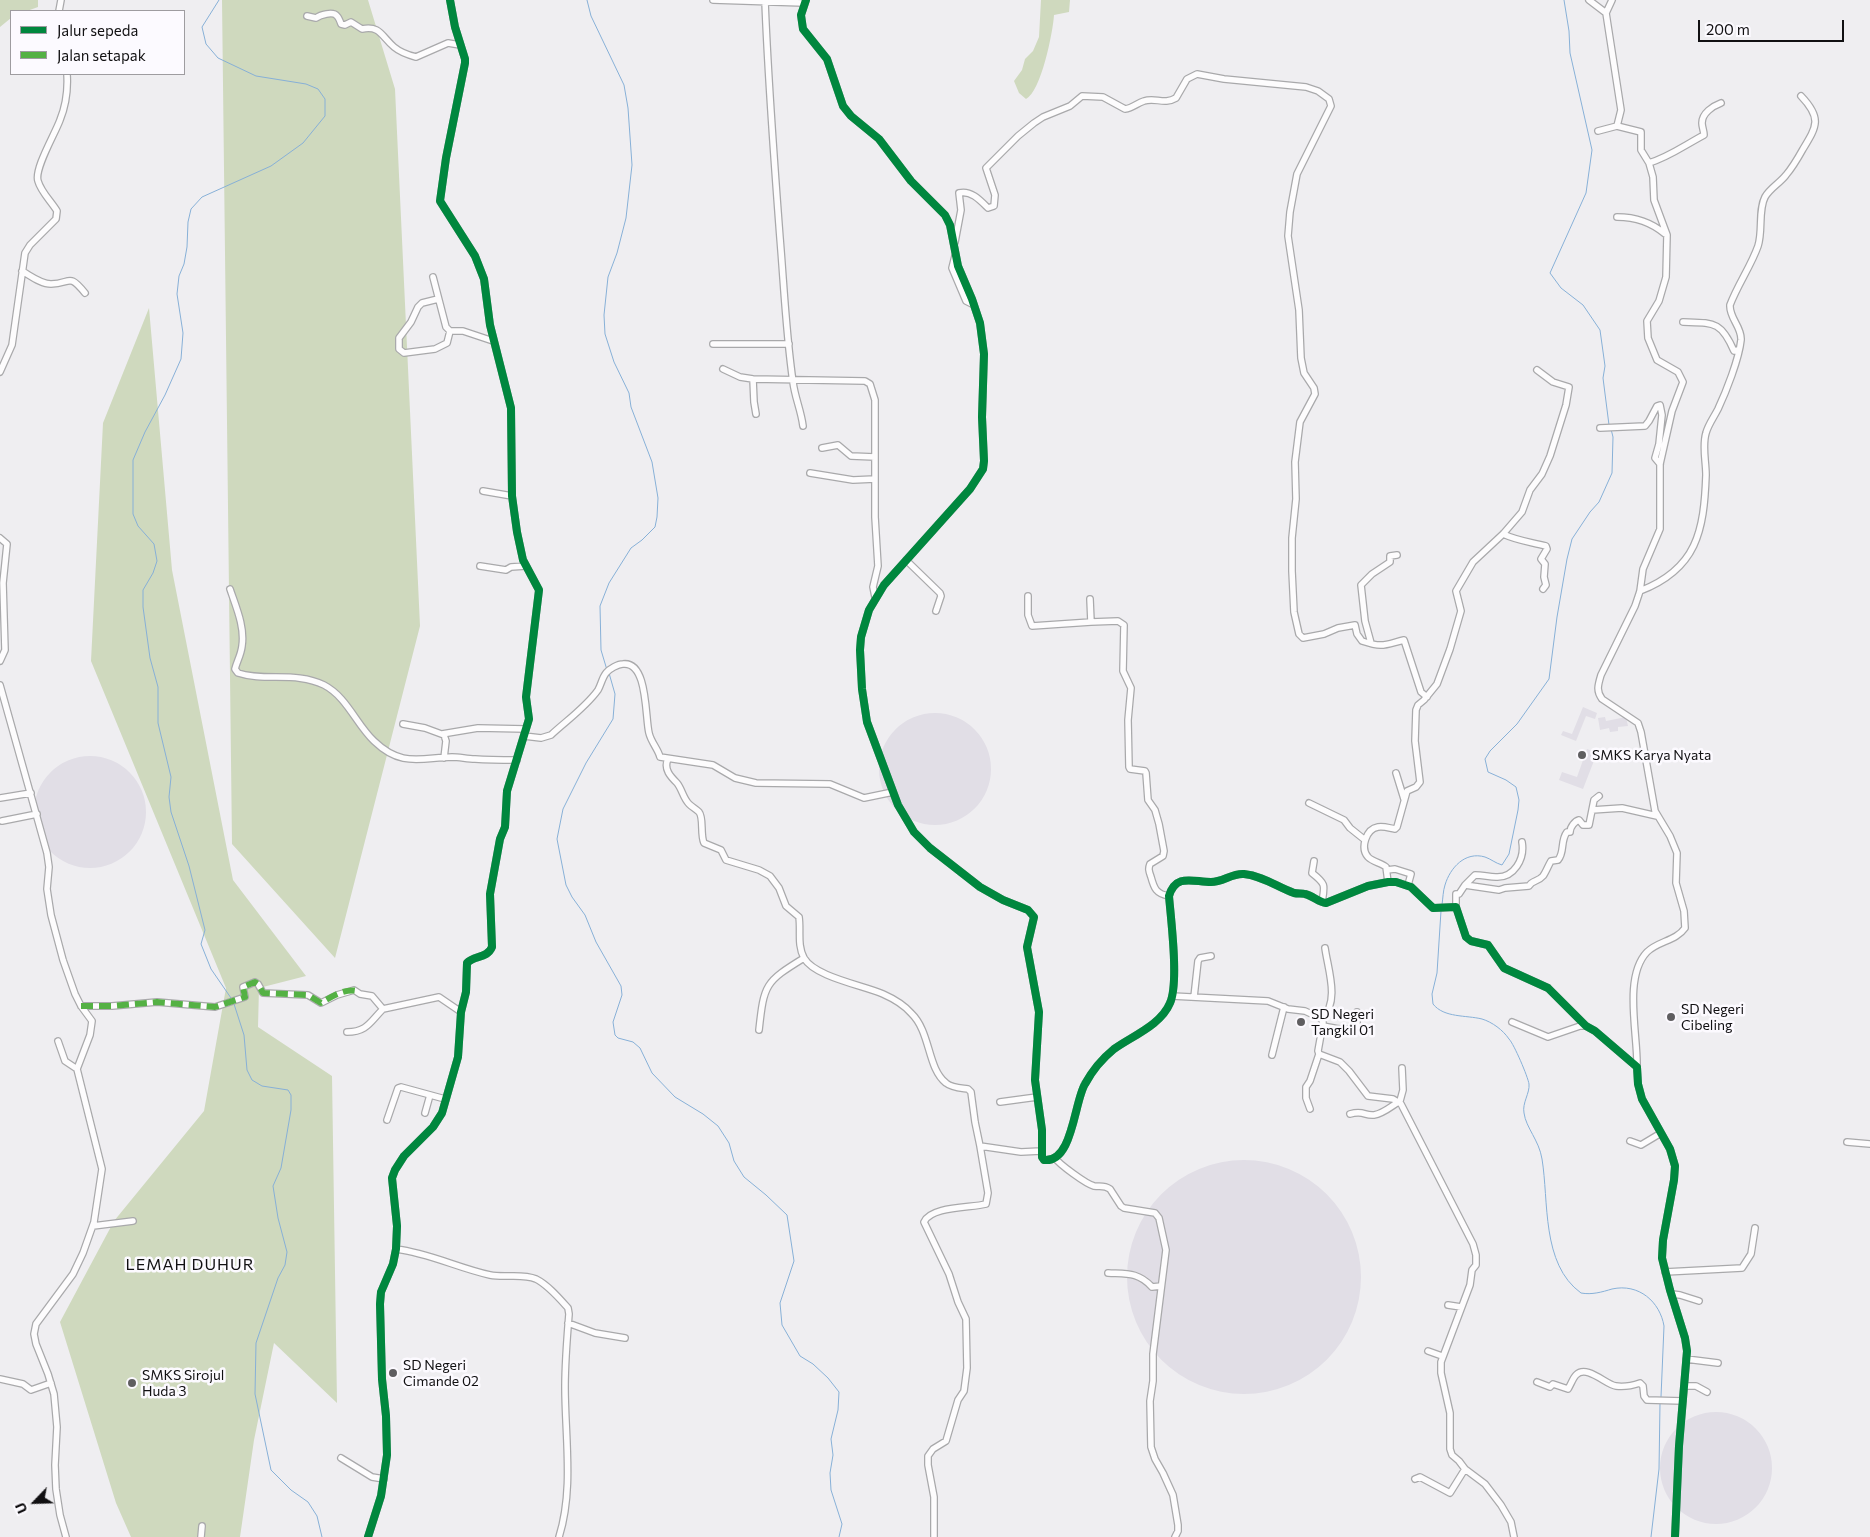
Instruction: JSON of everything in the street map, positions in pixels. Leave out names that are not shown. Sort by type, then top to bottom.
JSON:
[{"type":"street","points":[[368,1537],[380,1503],[387,1454],[387,1430],[382,1379],[380,1299],[383,1286],[393,1264],[396,1248],[397,1226],[392,1195],[393,1175],[409,1149],[439,1119],[458,1057],[461,1012],[466,992],[466,964],[470,960],[487,954],[492,947],[490,894],[500,839],[505,827],[507,792],[529,715],[527,691],[540,590],[526,566],[517,532],[512,496],[511,408],[493,341],[486,290],[480,266],[440,201],[465,63],[450,0]]},
{"type":"street","points":[[713,0],[805,2],[801,15],[802,28],[827,60],[843,106],[851,116],[878,139],[911,181],[945,216],[953,233],[955,256],[980,323],[984,354],[983,469],[970,489],[892,575],[875,597],[865,620],[861,637],[862,689],[867,722],[893,792],[910,827],[930,848],[980,887],[1003,900],[1028,910],[1033,915],[1034,924],[1028,937],[1027,947],[1039,1012],[1035,1073],[1042,1130],[1041,1152],[1044,1160],[1055,1158],[1068,1141],[1081,1092],[1090,1076],[1113,1050],[1162,1015],[1169,1005],[1172,996],[1173,948],[1169,896],[1173,887],[1184,880],[1212,882],[1236,874],[1242,874],[1261,878],[1296,894],[1304,893],[1322,902],[1329,903],[1368,886],[1388,882],[1408,885],[1418,892],[1430,906],[1436,908],[1453,907]]},
{"type":"street","points":[[1589,0],[1606,13]]},
{"type":"street","points":[[1612,0],[1606,13],[1621,110],[1617,126]]},
{"type":"street","points":[[765,2],[773,150],[792,380],[796,401],[801,409],[803,426]]},
{"type":"street","points":[[307,16],[316,18],[320,15],[334,14],[341,24],[345,25],[351,22],[362,29],[378,30],[392,46],[403,53],[416,57],[448,43],[460,46]]},
{"type":"street","points":[[954,247],[961,210],[959,193],[970,193],[988,208],[994,206],[995,194],[986,168],[1034,123],[1043,117],[1070,106],[1082,96],[1103,97],[1125,109],[1144,101],[1163,102],[1176,98],[1187,79],[1197,74],[1224,79],[1306,87],[1318,91],[1330,99],[1331,106],[1297,174],[1289,220],[1288,236],[1299,310],[1301,358],[1304,374],[1314,388],[1315,394],[1300,422],[1297,443],[1295,516],[1292,538],[1294,612],[1299,634],[1303,638],[1355,625],[1362,641],[1375,646],[1402,640],[1406,641],[1422,692],[1427,697]]},
{"type":"street","points":[[0,372],[12,344],[23,258],[28,248],[56,219],[57,211],[40,186],[37,176],[38,168],[63,114],[67,75]]},
{"type":"street","points":[[1640,591],[1671,576],[1685,560],[1696,542],[1704,510],[1705,434],[1722,399],[1738,350],[1740,335],[1731,314],[1730,305],[1758,248],[1762,223],[1762,204],[1770,189],[1787,174],[1814,128],[1815,120],[1812,107],[1802,96]]},
{"type":"street","points":[[1649,163],[1671,155],[1680,148],[1704,136],[1702,125],[1704,116],[1714,106],[1721,103]]},
{"type":"street","points":[[1598,131],[1617,126],[1641,132],[1641,150],[1649,163],[1653,176],[1654,200],[1666,235],[1666,277],[1659,301],[1648,321],[1648,338],[1657,360],[1678,372],[1683,382],[1672,411],[1660,464],[1660,529],[1643,569],[1640,591],[1635,606],[1601,675],[1598,694],[1602,699],[1638,723],[1645,746],[1657,816],[1670,836],[1677,853],[1676,883],[1684,910],[1686,928],[1680,935],[1661,942],[1642,957],[1635,972],[1634,1013],[1640,1092],[1645,1106],[1670,1148],[1675,1166],[1663,1240],[1662,1265],[1687,1344],[1679,1446],[1675,1537]]},
{"type":"street","points":[[1617,217],[1634,218],[1646,222],[1658,228],[1666,235]]},
{"type":"street","points":[[22,270],[38,280],[52,284],[71,279],[77,282],[85,292]]},
{"type":"street","points":[[433,277],[446,327],[450,331],[464,331],[493,341]]},
{"type":"street","points":[[438,299],[422,303],[418,307],[411,322],[399,338],[399,349],[404,353],[435,349],[447,343],[450,331]]},
{"type":"street","points":[[1683,322],[1717,326],[1726,334],[1734,351],[1738,350]]},
{"type":"street","points":[[713,344],[789,344]]},
{"type":"street","points":[[722,369],[740,377],[752,379],[866,381],[870,384],[875,400],[876,550],[878,566],[873,587],[875,597]]},
{"type":"street","points":[[1388,882],[1387,870],[1384,866],[1367,856],[1365,840],[1372,830],[1376,828],[1384,826],[1395,829],[1397,827],[1407,791],[1416,787],[1420,782],[1415,741],[1416,710],[1438,681],[1461,616],[1461,606],[1456,594],[1457,589],[1473,562],[1503,534],[1522,512],[1530,490],[1546,465],[1566,405],[1569,387],[1553,382],[1537,370]]},
{"type":"street","points":[[752,379],[756,414]]},
{"type":"street","points":[[1600,428],[1646,426],[1657,406],[1660,405],[1662,415],[1659,444],[1655,458],[1660,464]]},
{"type":"street","points":[[822,448],[838,445],[851,456],[875,458]]},
{"type":"street","points":[[810,473],[853,480],[876,479]]},
{"type":"street","points":[[483,492],[512,496]]},
{"type":"street","points":[[1503,534],[1525,543],[1532,542],[1546,546],[1547,549],[1541,559],[1545,564],[1544,577],[1546,585],[1544,589]]},
{"type":"street","points":[[0,538],[6,544],[3,577],[5,650],[0,661]]},
{"type":"street","points":[[1371,643],[1361,595],[1361,585],[1372,574],[1389,563],[1390,556],[1397,555]]},
{"type":"street","points":[[906,560],[940,593],[941,596],[936,611]]},
{"type":"street","points":[[480,566],[506,570],[511,567],[526,566]]},
{"type":"street","points":[[230,589],[243,638],[241,654],[235,669],[238,673],[297,677],[316,682],[336,694],[374,741],[395,756],[414,761],[444,758],[517,760]]},
{"type":"street","points":[[1028,596],[1028,616],[1032,626],[1118,621],[1124,625],[1123,671],[1131,688],[1128,720],[1129,767],[1130,770],[1145,771],[1146,773],[1148,800],[1158,818],[1164,851],[1163,856],[1150,864],[1148,870],[1156,891],[1169,896]]},
{"type":"street","points":[[1090,599],[1091,622]]},
{"type":"street","points":[[403,724],[425,728],[442,734],[478,728],[525,732],[541,738],[551,735],[598,690],[608,671],[624,663],[631,665],[636,670],[646,700],[650,735],[660,757],[712,765],[735,778],[756,784],[830,784],[864,798],[893,792]]},
{"type":"street","points":[[0,685],[48,853],[47,889],[51,915],[63,960],[81,1006],[91,1018],[92,1027],[77,1068],[101,1161],[101,1177],[92,1226],[83,1253],[73,1274],[36,1324],[34,1334],[54,1394],[57,1427],[56,1489],[66,1537]]},
{"type":"street","points":[[442,734],[446,739],[444,758]]},
{"type":"street","points":[[668,759],[666,766],[672,780],[677,783],[688,803],[698,810],[701,815],[704,843],[721,850],[726,860],[759,870],[776,882],[786,906],[798,917],[799,942],[804,958],[818,971],[884,995],[903,1006],[922,1026],[936,1067],[945,1082],[955,1087],[968,1088],[971,1092],[988,1193],[986,1204],[940,1210],[928,1216],[924,1222],[949,1274],[966,1319],[967,1344],[967,1368],[964,1391],[958,1400],[946,1441],[933,1449],[928,1456],[934,1497],[934,1537]]},
{"type":"street","points":[[1396,773],[1404,800]]},
{"type":"street","points":[[0,798],[31,793]]},
{"type":"street","points":[[1465,886],[1499,890],[1529,886],[1531,882],[1543,876],[1551,861],[1558,860],[1564,836],[1570,832],[1571,826],[1578,820],[1583,825],[1588,825],[1594,800],[1599,796]]},
{"type":"street","points":[[1310,803],[1344,820],[1350,828],[1365,840]]},
{"type":"street","points":[[1592,810],[1622,808],[1657,816]]},
{"type":"street","points":[[2,821],[36,814]]},
{"type":"street","points":[[1522,842],[1522,854],[1518,866],[1513,872],[1496,878],[1475,875],[1459,894],[1456,894],[1453,907],[1466,937],[1469,940],[1488,945],[1500,965],[1508,971],[1538,982],[1548,988],[1586,1026],[1595,1031],[1637,1067]]},
{"type":"street","points":[[1314,861],[1312,873],[1321,879],[1324,888],[1322,902]]},
{"type":"street","points":[[1387,870],[1395,869],[1411,874],[1408,885]]},
{"type":"street","points":[[1310,1109],[1306,1098],[1306,1086],[1310,1082],[1319,1054],[1323,1026],[1322,1019],[1328,1011],[1332,995],[1325,948]]},
{"type":"street","points":[[1194,997],[1198,961],[1200,958],[1211,956]]},
{"type":"street","points":[[759,1030],[762,1000],[768,985],[783,971],[804,958]]},
{"type":"street","points":[[81,1006],[112,1006],[157,1002],[215,1008],[245,997],[243,986],[255,982],[263,993],[308,995],[321,1003],[336,995],[354,990],[360,994],[372,996],[383,1008]]},
{"type":"street","points":[[1172,996],[1262,1000],[1305,1011],[1322,1019]]},
{"type":"street","points":[[347,1032],[362,1031],[383,1008],[440,997],[461,1012]]},
{"type":"street","points":[[1272,1056],[1284,1007]]},
{"type":"street","points":[[1323,1026],[1344,1030],[1354,1028],[1357,1026],[1357,1012]]},
{"type":"street","points":[[1512,1022],[1548,1037],[1580,1026],[1586,1026]]},
{"type":"street","points":[[58,1041],[65,1061],[77,1068]]},
{"type":"street","points":[[1319,1054],[1340,1062],[1368,1096],[1394,1099],[1398,1102],[1409,1118],[1476,1250],[1476,1265],[1472,1270],[1470,1285],[1442,1356],[1441,1373],[1450,1413],[1450,1449],[1452,1456],[1465,1469],[1485,1484],[1501,1505],[1511,1522],[1514,1537]]},
{"type":"street","points":[[1350,1114],[1360,1111],[1372,1115],[1377,1114],[1398,1102],[1403,1095],[1402,1068]]},
{"type":"street","points":[[387,1120],[398,1088],[401,1087],[446,1099]]},
{"type":"street","points":[[425,1113],[430,1095]]},
{"type":"street","points":[[1000,1102],[1037,1097]]},
{"type":"street","points":[[1630,1141],[1640,1145],[1661,1133]]},
{"type":"street","points":[[1847,1142],[1870,1144]]},
{"type":"street","points":[[980,1146],[1021,1152],[1041,1152]]},
{"type":"street","points":[[1055,1158],[1061,1166],[1067,1167],[1085,1182],[1110,1189],[1124,1208],[1155,1213],[1157,1215],[1166,1250],[1153,1354],[1153,1381],[1150,1401],[1151,1447],[1173,1495],[1178,1525],[1175,1537]]},
{"type":"street","points":[[92,1226],[133,1221]]},
{"type":"street","points":[[1665,1272],[1742,1268],[1751,1254],[1755,1228]]},
{"type":"street","points":[[396,1248],[489,1274],[536,1279],[568,1308],[565,1382],[567,1488],[565,1512],[559,1537]]},
{"type":"street","points":[[1108,1273],[1134,1275],[1143,1278],[1152,1287],[1161,1286]]},
{"type":"street","points":[[1672,1294],[1700,1301]]},
{"type":"street","points":[[1448,1306],[1461,1307]]},
{"type":"street","points":[[568,1322],[595,1332],[625,1338]]},
{"type":"street","points":[[1428,1351],[1442,1356]]},
{"type":"street","points":[[1686,1358],[1718,1362]]},
{"type":"street","points":[[1538,1382],[1548,1387],[1553,1384],[1568,1388],[1579,1373],[1584,1372],[1590,1373],[1615,1386],[1640,1383],[1643,1386],[1644,1396],[1647,1400],[1683,1401]]},
{"type":"street","points":[[0,1379],[23,1384],[31,1390],[51,1383]]},
{"type":"street","points":[[1684,1386],[1696,1386],[1707,1392]]},
{"type":"street","points":[[341,1458],[372,1478],[384,1479]]},
{"type":"street","points":[[1415,1479],[1420,1477],[1450,1493],[1465,1469]]},
{"type":"street","points":[[201,1537],[202,1526]]},
{"type":"shaded area","points":[[1583,707],[1597,713],[1595,719],[1586,716],[1576,741],[1561,735],[1563,731],[1572,734]]},
{"type":"shaded area","points":[[935,713],[957,717],[975,729],[987,747],[991,769],[987,791],[975,809],[957,821],[935,825],[913,821],[895,809],[883,791],[879,769],[883,747],[895,729],[913,717]]},
{"type":"shaded area","points":[[1605,717],[1606,721],[1626,717],[1628,726],[1618,727],[1618,731],[1610,732],[1609,728],[1600,730],[1598,718]]},
{"type":"shaded area","points":[[1587,749],[1597,753],[1583,789],[1559,780],[1562,772],[1577,777]]},
{"type":"shaded area","points":[[90,756],[112,760],[130,772],[142,790],[146,812],[142,834],[130,852],[112,864],[90,868],[68,864],[50,852],[38,834],[34,812],[38,790],[50,772],[68,760]]},
{"type":"shaded area","points":[[1233,1160],[1255,1160],[1289,1169],[1309,1180],[1327,1194],[1341,1212],[1352,1232],[1359,1254],[1361,1277],[1359,1300],[1352,1322],[1341,1342],[1327,1360],[1299,1380],[1278,1389],[1255,1394],[1233,1394],[1210,1389],[1189,1380],[1170,1368],[1153,1351],[1141,1332],[1132,1311],[1127,1288],[1127,1266],[1132,1243],[1141,1222],[1153,1203],[1170,1186],[1189,1174],[1210,1165]]},
{"type":"shaded area","points":[[1716,1412],[1738,1416],[1756,1428],[1768,1446],[1772,1468],[1768,1490],[1756,1508],[1738,1520],[1716,1524],[1694,1520],[1676,1508],[1664,1490],[1660,1468],[1664,1446],[1676,1428],[1694,1416]]},
{"type":"green space","points":[[0,0],[38,0],[38,7],[30,10],[10,10],[10,19],[0,27]]},
{"type":"green space","points":[[222,0],[368,0],[395,89],[420,626],[335,958],[232,844]]},
{"type":"green space","points":[[1041,0],[1070,0],[1069,12],[1054,15],[1049,47],[1041,74],[1037,85],[1026,99],[1019,93],[1014,81],[1022,70],[1025,59],[1033,51],[1039,37]]},
{"type":"green space","points":[[149,308],[172,570],[233,880],[306,976],[259,988],[258,1027],[332,1076],[337,1403],[274,1343],[254,1440],[240,1537],[131,1537],[116,1503],[60,1322],[114,1221],[204,1111],[226,988],[91,661],[103,423]]},
{"type":"waterway","points":[[219,0],[202,27],[206,44],[218,58],[256,76],[306,84],[318,89],[325,99],[325,116],[303,143],[271,166],[202,197],[191,209],[188,222],[187,247],[184,264],[179,276],[177,294],[183,333],[181,359],[133,460],[133,514],[138,526],[154,544],[157,561],[153,573],[143,590],[143,607],[150,658],[158,687],[158,723],[171,777],[169,797],[171,812],[189,866],[205,930],[201,944],[211,969],[231,998]]},
{"type":"waterway","points":[[587,0],[591,16],[624,85],[628,108],[632,165],[626,218],[617,253],[608,277],[604,315],[605,334],[614,362],[629,393],[631,407],[652,462],[658,498],[655,527],[631,548],[609,583],[600,606],[601,650],[607,670]]},
{"type":"waterway","points":[[1564,0],[1570,53],[1592,150],[1586,193],[1550,273],[1561,288],[1583,305],[1600,330],[1605,366],[1603,378],[1609,425]]},
{"type":"waterway","points":[[1442,905],[1447,879],[1459,862],[1471,856],[1478,856],[1485,857],[1502,865],[1509,854],[1518,810],[1519,800],[1516,787],[1488,772],[1485,759],[1490,751],[1517,724],[1549,679],[1557,617],[1572,539],[1599,502],[1612,473],[1613,437],[1611,429]]},
{"type":"waterway","points":[[609,673],[615,694],[613,719],[586,763],[563,809],[557,839],[566,885],[585,915],[596,942],[621,986],[622,995],[613,1022],[615,1035],[618,1038],[633,1042],[640,1048],[652,1073],[675,1097],[703,1114],[718,1126],[729,1143],[734,1161],[744,1177],[787,1215],[794,1261],[780,1303],[782,1325],[800,1356],[813,1364],[839,1392],[838,1410],[831,1439],[833,1455],[830,1473],[831,1490],[842,1524],[839,1537]]},
{"type":"waterway","points":[[1441,911],[1437,973],[1432,994],[1433,1004],[1438,1009],[1449,1014],[1490,1022],[1507,1036],[1511,1042],[1529,1084],[1524,1113],[1542,1159],[1549,1231],[1559,1266],[1568,1281],[1581,1293],[1622,1288],[1631,1289],[1647,1296],[1653,1302],[1662,1317],[1664,1326],[1661,1397]]},
{"type":"waterway","points":[[234,1004],[244,1035],[247,1070],[252,1080],[262,1086],[288,1090],[291,1095],[291,1110],[281,1168],[273,1186],[278,1218],[287,1252],[285,1265],[278,1278],[256,1343],[255,1394],[271,1470],[291,1490],[308,1502],[317,1516],[322,1537]]},
{"type":"waterway","points":[[1651,1537],[1659,1469],[1660,1404]]},
{"type":"marked path","points":[[81,1006],[112,1006],[157,1002],[215,1007],[245,997],[243,987],[255,982],[263,993],[308,995],[321,1003],[343,992],[357,991]]},
{"type":"cycle path","points":[[368,1537],[381,1496],[387,1455],[380,1304],[381,1292],[393,1264],[396,1249],[397,1226],[392,1178],[404,1156],[433,1127],[442,1113],[458,1057],[461,1012],[466,992],[467,963],[484,955],[492,947],[490,894],[500,839],[505,827],[507,791],[529,719],[526,697],[539,590],[523,560],[517,532],[512,496],[511,408],[490,325],[484,279],[475,256],[440,201],[446,158],[465,63],[450,0]]},
{"type":"cycle path","points":[[806,0],[801,15],[803,29],[827,59],[843,106],[851,116],[879,139],[911,181],[945,215],[950,225],[958,266],[980,323],[984,354],[983,469],[970,489],[884,585],[869,610],[861,637],[862,689],[867,722],[898,805],[914,832],[930,848],[980,887],[1003,900],[1028,910],[1034,917],[1027,947],[1039,1012],[1035,1080],[1042,1130],[1042,1157],[1044,1160],[1054,1158],[1061,1152],[1067,1142],[1081,1093],[1098,1065],[1114,1049],[1160,1018],[1170,1003],[1173,994],[1174,967],[1169,896],[1176,884],[1186,880],[1215,882],[1244,874],[1257,877],[1294,893],[1311,896],[1326,903],[1368,886],[1396,882],[1411,887],[1433,908],[1456,907],[1466,937],[1471,941],[1488,945],[1504,968],[1548,988],[1586,1026],[1595,1031],[1637,1067],[1638,1084],[1642,1099],[1670,1149],[1675,1166],[1674,1180],[1663,1240],[1662,1258],[1687,1351],[1679,1446],[1675,1537]]},
{"type":"place","name":"SMKS Karya Nyata","points":[[1582,755]]},
{"type":"place","name":"SD Negeri Cibeling","points":[[1671,1017]]},
{"type":"place","name":"SD Negeri Tangkil 01","points":[[1301,1022]]},
{"type":"place","name":"SD Negeri Cimande 02","points":[[393,1373]]},
{"type":"place","name":"SMKS Sirojul Huda 3","points":[[132,1383]]},
{"type":"district","name":"LEMAH DUHUR","points":[[190,1265]]}]
